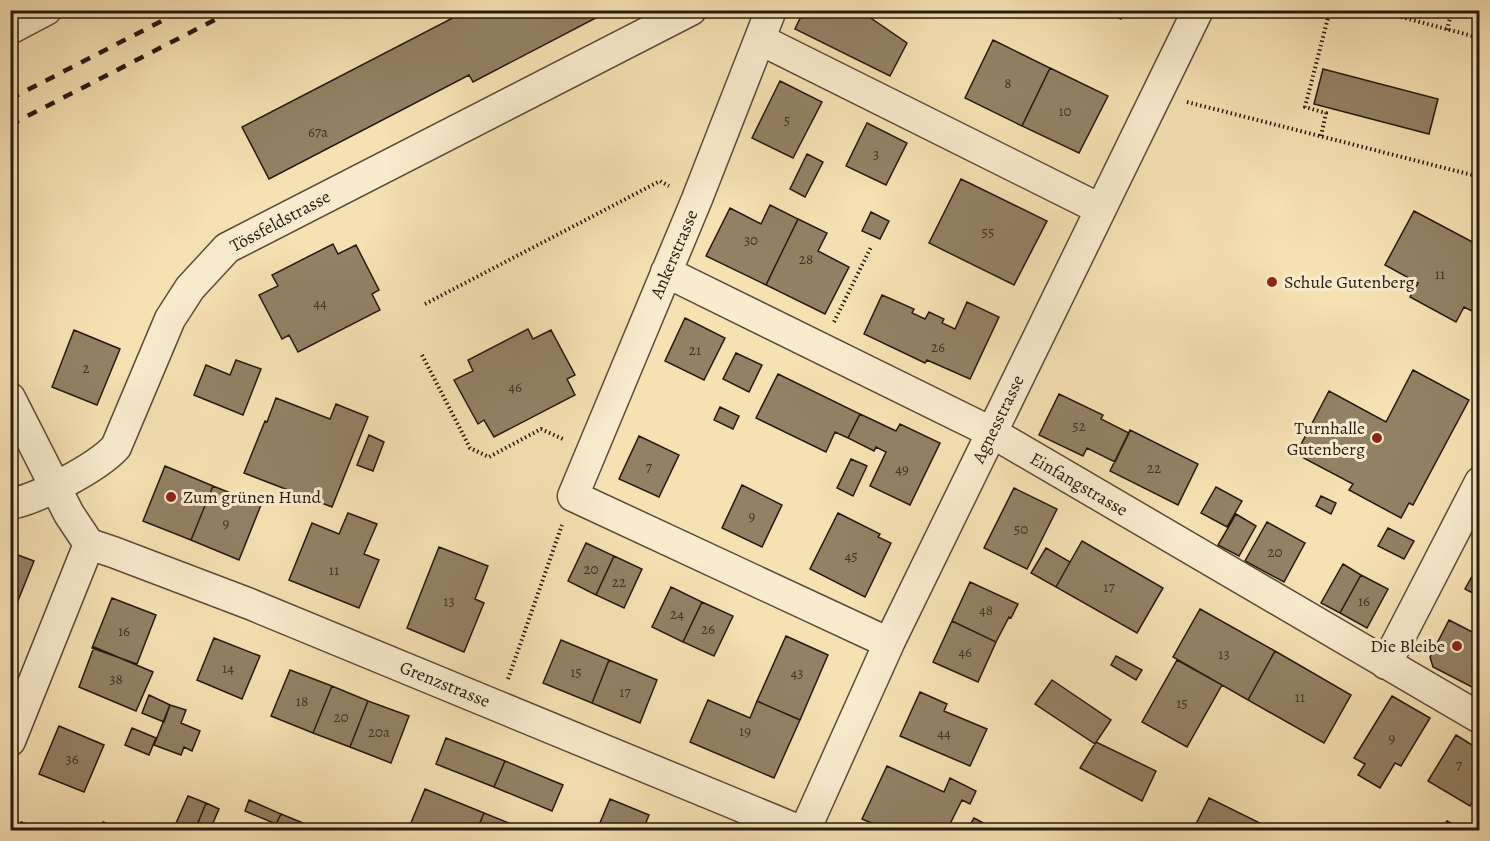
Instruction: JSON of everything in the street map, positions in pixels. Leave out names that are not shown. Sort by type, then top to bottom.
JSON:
[{"type":"street","points":[[10,29],[46,10]]},
{"type":"street","name":"Tössfeldstrasse","points":[[10,504],[21,502],[55,487],[107,458],[116,447],[170,319],[190,288],[227,248],[691,10]]},
{"type":"street","name":"Ankerstrasse","points":[[573,496],[697,199],[771,10]]},
{"type":"street","name":"Agnesstrasse","points":[[805,831],[889,643],[1198,10]]},
{"type":"street","points":[[761,40],[1100,209]]},
{"type":"street","name":"Einfangstrasse","points":[[666,272],[991,432],[1479,718]]},
{"type":"street","points":[[10,398],[69,514],[88,544],[10,741]]},
{"type":"street","points":[[1386,664],[1479,482]]},
{"type":"street","points":[[573,496],[889,643]]},
{"type":"street","name":"Grenzstrasse","points":[[88,544],[250,604],[798,831]]},
{"type":"path","points":[[1321,136],[1326,112],[1305,107],[1330,10]]},
{"type":"path","points":[[1376,10],[1479,38]]},
{"type":"path","points":[[1447,30],[1452,10]]},
{"type":"path","points":[[1157,94],[1479,177]]},
{"type":"path","points":[[425,304],[660,181],[697,199]]},
{"type":"path","points":[[821,349],[871,247]]},
{"type":"path","points":[[422,355],[470,448],[489,457],[541,429],[591,452]]},
{"type":"path","points":[[498,705],[573,496]]},
{"type":"building","points":[[468,10],[611,10],[473,82],[469,75],[269,179],[242,127]]},
{"type":"building","points":[[804,10],[867,10],[865,14],[907,43],[890,76],[795,29]]},
{"type":"building","points":[[1103,10],[1125,10],[1121,19]]},
{"type":"building","points":[[993,40],[1050,68],[1022,126],[965,98]]},
{"type":"building","points":[[1050,68],[1108,96],[1079,153],[1022,126]]},
{"type":"building","points":[[1323,69],[1438,99],[1429,134],[1314,104]]},
{"type":"building","points":[[780,81],[822,102],[793,158],[752,138]]},
{"type":"building","points":[[867,123],[907,143],[886,185],[846,166]]},
{"type":"building","points":[[807,154],[823,162],[805,197],[790,189]]},
{"type":"building","points":[[961,179],[1047,221],[1014,285],[929,243]]},
{"type":"building","points":[[770,205],[798,219],[766,285],[706,256],[730,208],[761,224]]},
{"type":"building","points":[[1414,211],[1480,246],[1480,315],[1464,307],[1456,322],[1410,297],[1418,283],[1385,265]]},
{"type":"building","points":[[871,212],[889,221],[880,239],[862,231]]},
{"type":"building","points":[[798,219],[827,233],[818,251],[849,267],[825,314],[766,285]]},
{"type":"building","points":[[333,244],[338,254],[356,245],[379,290],[372,294],[380,310],[298,352],[289,335],[282,339],[259,295],[278,286],[272,275]]},
{"type":"building","points":[[882,295],[914,309],[912,313],[925,319],[929,312],[944,319],[942,323],[955,329],[967,302],[999,317],[970,379],[927,360],[925,363],[864,334]]},
{"type":"building","points":[[685,318],[725,338],[704,380],[665,361]]},
{"type":"building","points":[[528,329],[533,339],[551,330],[575,375],[567,379],[575,395],[494,437],[484,420],[478,424],[454,380],[473,371],[468,360]]},
{"type":"building","points":[[74,330],[120,349],[97,405],[52,387]]},
{"type":"building","points":[[736,353],[762,365],[749,392],[723,379]]},
{"type":"building","points":[[236,360],[261,369],[243,415],[194,395],[206,365],[230,375]]},
{"type":"building","name":"Turnhalle Gutenberg","points":[[1413,370],[1469,400],[1413,505],[1409,503],[1401,518],[1349,490],[1353,484],[1296,454],[1329,391],[1386,422]]},
{"type":"building","points":[[778,374],[860,414],[848,438],[835,432],[826,452],[756,418]]},
{"type":"building","points":[[1059,394],[1103,415],[1101,419],[1129,433],[1115,462],[1087,448],[1083,456],[1039,435]]},
{"type":"building","points":[[276,398],[330,419],[336,404],[368,417],[332,507],[244,473]]},
{"type":"building","points":[[720,407],[739,416],[733,429],[714,420]]},
{"type":"building","points":[[860,414],[896,431],[900,424],[940,443],[910,505],[870,486],[886,452],[876,447],[874,451],[848,438]]},
{"type":"building","points":[[1130,430],[1198,464],[1178,505],[1110,471]]},
{"type":"building","points":[[369,435],[384,442],[373,471],[357,465]]},
{"type":"building","points":[[639,436],[679,455],[659,497],[619,479]]},
{"type":"building","points":[[851,459],[867,466],[853,496],[837,488]]},
{"type":"building","points":[[165,466],[213,486],[191,540],[143,521]]},
{"type":"building","points":[[742,485],[782,505],[762,547],[722,528]]},
{"type":"building","points":[[213,486],[261,505],[239,560],[191,540]]},
{"type":"building","points":[[1216,487],[1242,501],[1227,527],[1201,513]]},
{"type":"building","points":[[1014,488],[1057,509],[1027,569],[984,548]]},
{"type":"building","points":[[1321,496],[1336,503],[1331,514],[1316,506]]},
{"type":"building","points":[[348,513],[377,524],[364,554],[379,560],[359,608],[289,580],[312,523],[339,534]]},
{"type":"building","points":[[838,513],[880,534],[878,537],[891,543],[865,597],[810,569]]},
{"type":"building","points":[[1236,514],[1256,526],[1239,556],[1218,545]]},
{"type":"building","points":[[1267,522],[1305,543],[1284,582],[1245,561]]},
{"type":"building","points":[[1388,528],[1414,541],[1404,559],[1378,546]]},
{"type":"building","points":[[1082,541],[1163,588],[1137,633],[1056,587]]},
{"type":"building","points":[[586,543],[614,556],[596,595],[568,581]]},
{"type":"building","points":[[439,547],[488,566],[475,599],[484,603],[464,652],[407,628]]},
{"type":"building","points":[[1046,548],[1070,562],[1056,587],[1031,573]]},
{"type":"building","points":[[10,552],[34,561],[13,613],[10,612]]},
{"type":"building","points":[[614,556],[642,569],[624,608],[596,595]]},
{"type":"building","points":[[1480,562],[1480,597],[1465,589]]},
{"type":"building","points":[[1343,564],[1361,575],[1340,613],[1321,603]]},
{"type":"building","points":[[1361,575],[1388,589],[1367,628],[1340,613]]},
{"type":"building","points":[[970,582],[1018,604],[996,642],[952,621]]},
{"type":"building","points":[[671,587],[702,602],[683,642],[652,627]]},
{"type":"building","points":[[112,598],[156,615],[137,664],[92,648]]},
{"type":"building","points":[[702,602],[733,616],[714,656],[683,642]]},
{"type":"building","points":[[1200,609],[1275,651],[1248,700],[1173,657]]},
{"type":"building","name":"Die Bleibe","points":[[1449,620],[1480,636],[1480,673],[1472,687],[1433,667],[1430,657]]},
{"type":"building","points":[[952,621],[996,642],[978,682],[933,662]]},
{"type":"building","points":[[786,636],[828,655],[800,720],[757,701]]},
{"type":"building","points":[[214,638],[260,656],[242,699],[197,680]]},
{"type":"building","points":[[561,640],[609,660],[592,703],[543,683]]},
{"type":"building","points":[[94,647],[153,672],[136,711],[79,687]]},
{"type":"building","points":[[1275,651],[1351,695],[1324,743],[1248,700]]},
{"type":"building","points":[[1116,656],[1142,670],[1136,680],[1111,665]]},
{"type":"building","points":[[609,660],[657,680],[640,723],[592,703]]},
{"type":"building","points":[[1177,660],[1222,685],[1187,747],[1142,722]]},
{"type":"building","points":[[290,670],[332,686],[313,733],[271,716]]},
{"type":"building","points":[[1052,680],[1111,720],[1095,744],[1035,704]]},
{"type":"building","points":[[332,686],[368,701],[350,747],[313,733]]},
{"type":"building","points":[[920,692],[947,704],[944,711],[987,729],[970,766],[900,736]]},
{"type":"building","points":[[149,695],[170,705],[164,722],[142,713]]},
{"type":"building","points":[[1392,696],[1430,718],[1401,766],[1395,763],[1380,788],[1358,775],[1365,764],[1354,758]]},
{"type":"building","points":[[708,700],[750,718],[757,701],[800,720],[774,778],[690,742]]},
{"type":"building","points":[[368,701],[409,716],[391,763],[350,747]]},
{"type":"building","points":[[170,705],[186,710],[181,723],[200,731],[192,751],[184,747],[181,755],[154,745]]},
{"type":"building","points":[[59,726],[104,745],[84,792],[39,774]]},
{"type":"building","points":[[132,728],[156,738],[149,755],[125,745]]},
{"type":"building","points":[[1456,735],[1480,750],[1480,791],[1470,806],[1428,781]]},
{"type":"building","points":[[446,738],[505,761],[494,787],[436,764]]},
{"type":"building","points":[[1096,742],[1156,771],[1142,801],[1080,768]]},
{"type":"building","points":[[505,761],[563,785],[552,811],[494,787]]},
{"type":"building","points":[[887,766],[944,792],[950,778],[976,791],[970,804],[962,800],[947,830],[888,830],[862,819]]},
{"type":"building","points":[[425,789],[484,813],[477,830],[408,830]]},
{"type":"building","points":[[188,796],[206,803],[195,830],[173,830]]},
{"type":"building","points":[[1209,798],[1274,830],[1204,830],[1195,826]]},
{"type":"building","points":[[610,799],[649,815],[643,830],[597,830]]},
{"type":"building","points":[[249,800],[281,814],[276,824],[245,811]]},
{"type":"building","points":[[206,803],[219,809],[210,830],[195,830]]},
{"type":"building","points":[[484,813],[526,830],[477,830]]},
{"type":"building","points":[[281,814],[315,828],[314,830],[292,830],[276,824]]},
{"type":"building","points":[[974,818],[987,825],[983,830],[967,830]]},
{"type":"building","points":[[1447,821],[1464,830],[1441,830]]},
{"type":"building","points":[[21,822],[44,830],[17,830]]},
{"type":"building","points":[[103,822],[120,828],[119,830],[100,830]]},
{"type":"railway","points":[[10,99],[183,10]]},
{"type":"railway","points":[[10,125],[234,10]]},
{"type":"place","name":"Schule Gutenberg","points":[[1272,282]]},
{"type":"place","name":"Turnhalle Gutenberg","points":[[1377,438]]},
{"type":"place","name":"Zum grünen Hund","points":[[171,497]]},
{"type":"place","name":"Die Bleibe","points":[[1457,646]]}]
